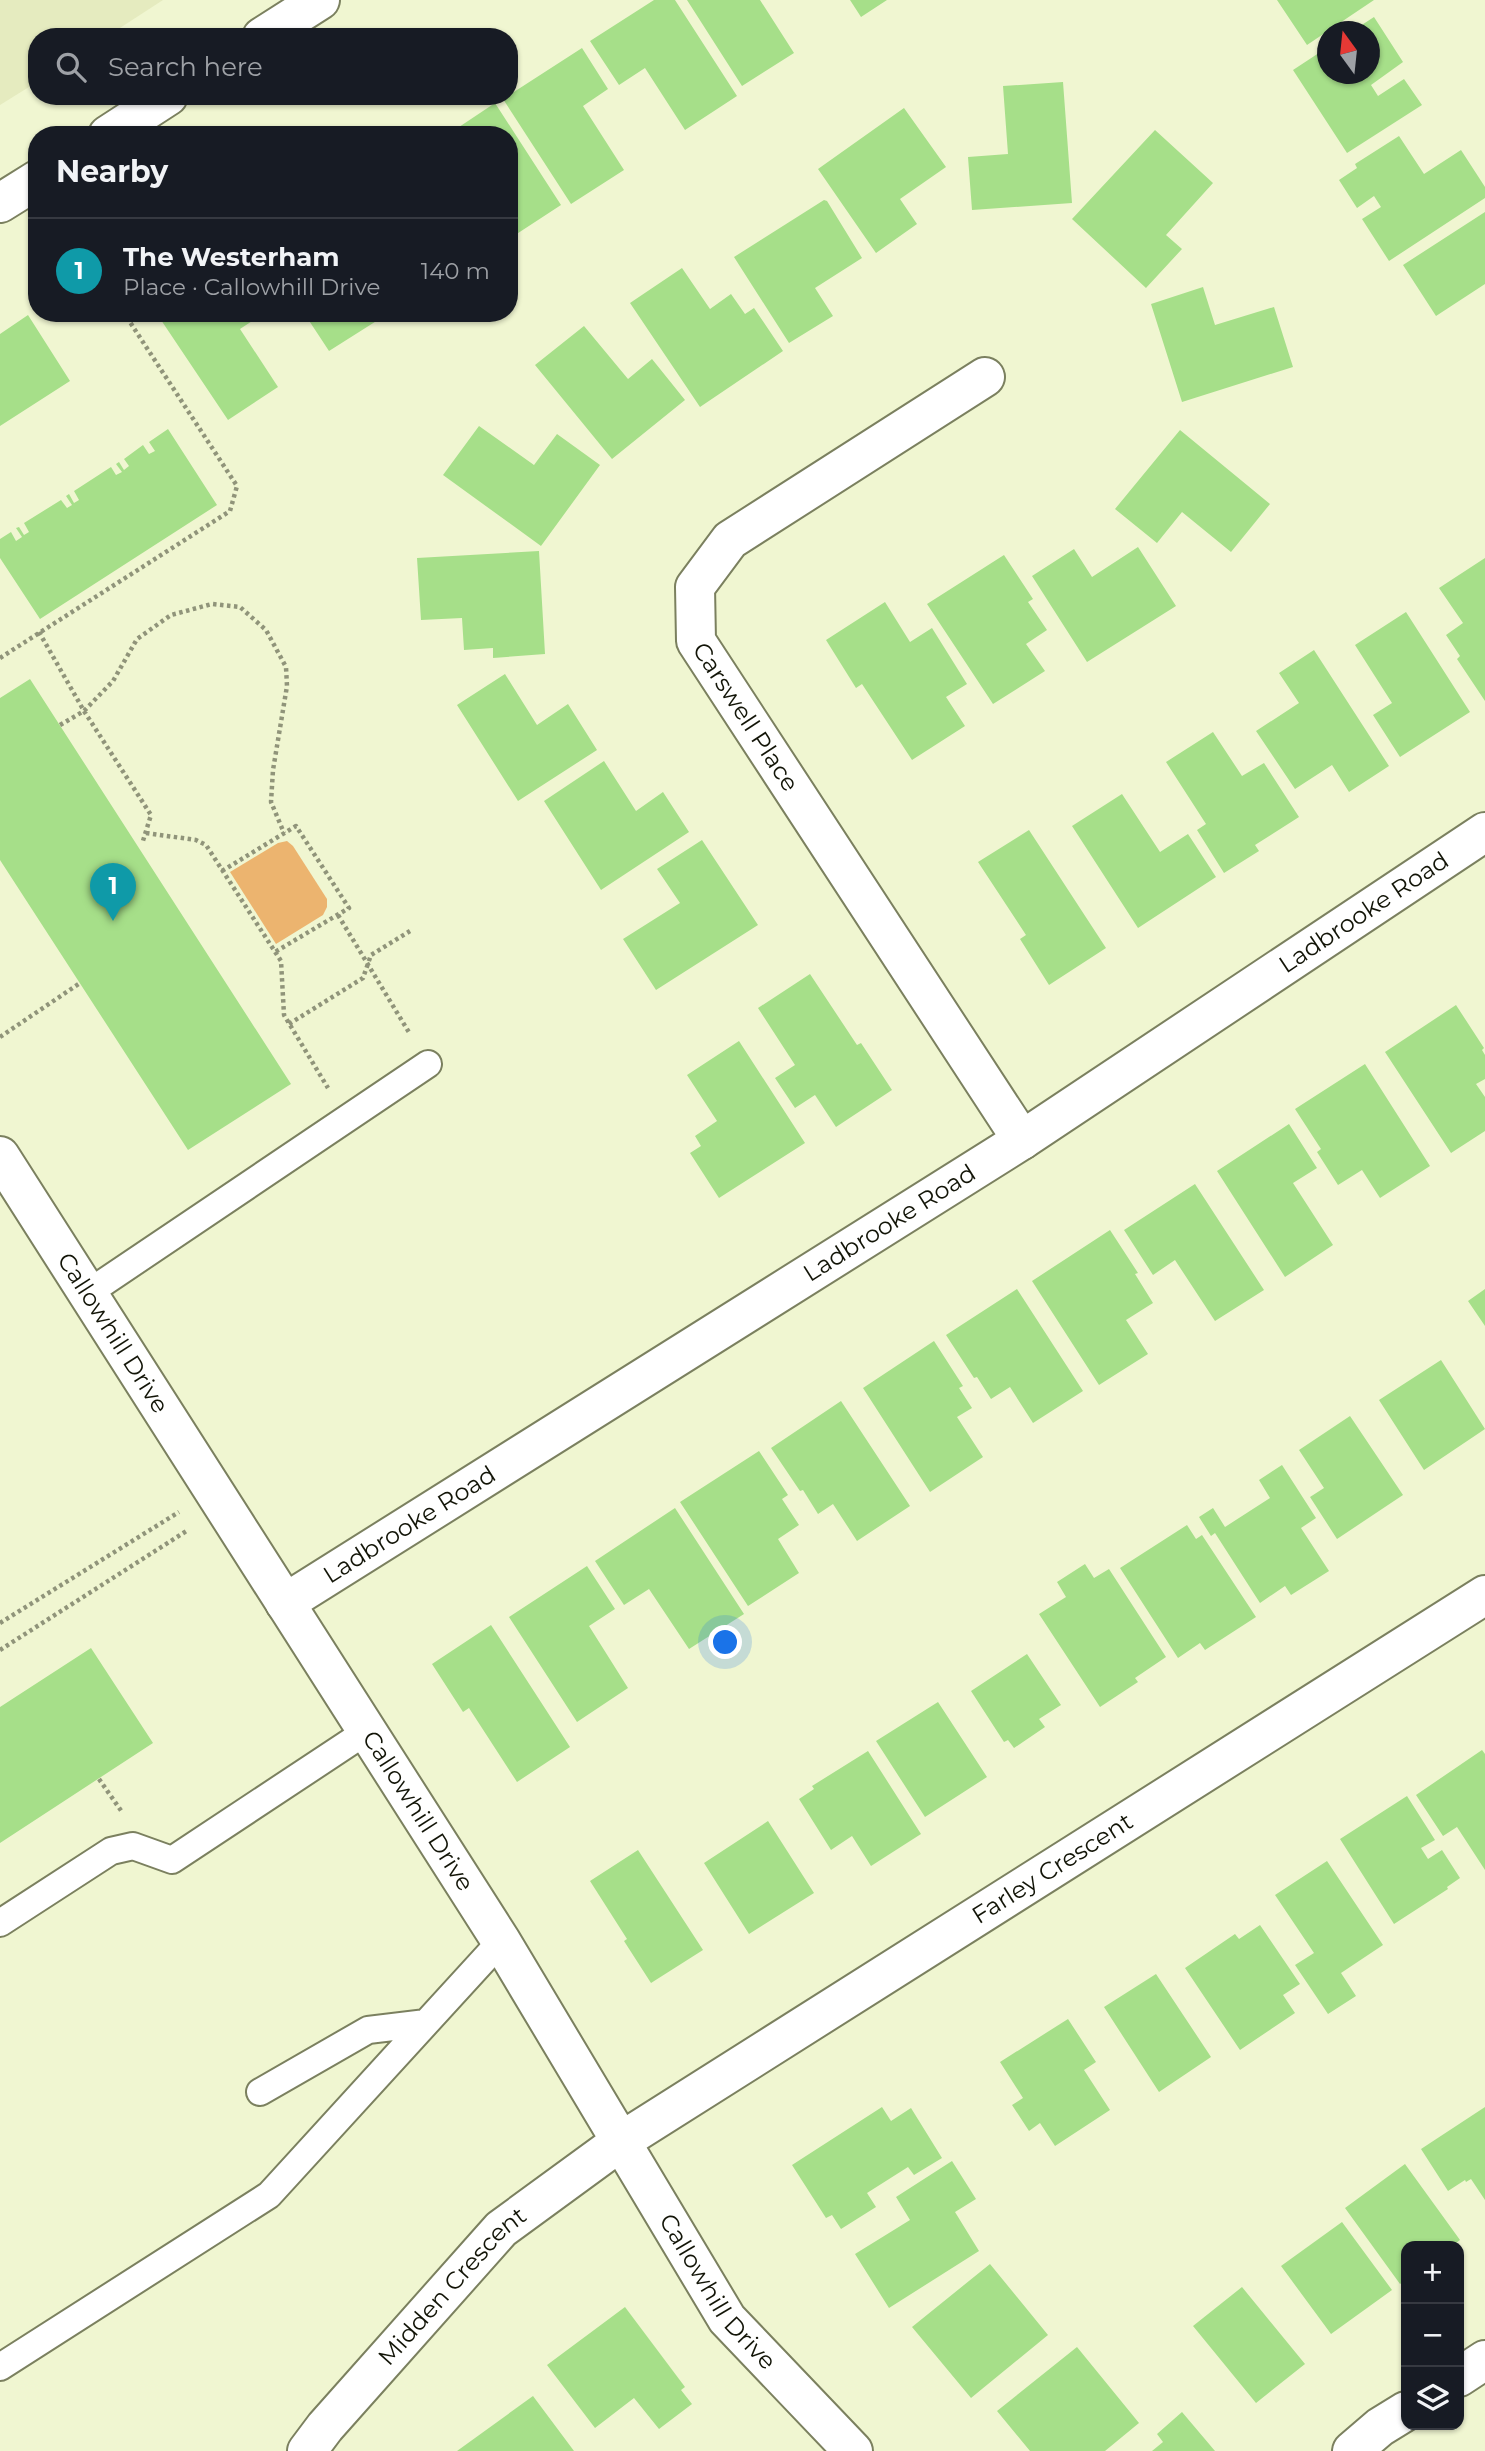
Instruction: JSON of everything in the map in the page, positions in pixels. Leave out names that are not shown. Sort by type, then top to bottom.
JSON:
[{"type":"street","points":[[275,28],[320,0]]},
{"type":"street","points":[[122,126],[154,105]]},
{"type":"street","points":[[0,204],[28,186]]},
{"type":"street","name":"Carswell Place","points":[[985,377],[730,540],[695,587],[696,641],[1022,1140]]},
{"type":"street","name":"Ladbrooke Road","points":[[285,1603],[1022,1140],[1485,832]]},
{"type":"street","name":"Callowhill Drive","points":[[0,1156],[501,1941],[727,2319],[853,2451]]},
{"type":"street","name":"Farley Crescent","points":[[620,2142],[1485,1595]]},
{"type":"street","name":"Midden Crescent","points":[[307,2451],[325,2427],[502,2229],[620,2142]]},
{"type":"street","points":[[1464,2374],[1485,2360]]},
{"type":"street","points":[[1352,2451],[1401,2413]]},
{"type":"lane","points":[[88,1293],[422,1053]]},
{"type":"lane","points":[[0,1923],[111,1851],[133,1846],[172,1860],[367,1731]]},
{"type":"lane","points":[[0,2367],[269,2195],[501,1941]]},
{"type":"lane","points":[[260,2092],[368,2030],[426,2023]]},
{"type":"path","points":[[0,657],[230,512],[237,486],[130,322]]},
{"type":"path","points":[[60,725],[85,711],[113,681],[137,639],[171,615],[212,604],[240,607],[266,630],[286,667],[287,686],[273,770],[271,802],[284,833]]},
{"type":"path","points":[[39,632],[85,711],[152,815],[142,844]]},
{"type":"path","points":[[222,871],[296,826],[349,908],[275,952]]},
{"type":"path","points":[[146,833],[196,840],[206,845],[281,961],[284,1015],[330,1092]]},
{"type":"path","points":[[338,915],[422,1053]]},
{"type":"path","points":[[289,1024],[363,978],[371,955],[410,931]]},
{"type":"path","points":[[0,1037],[80,983]]},
{"type":"path","points":[[0,1623],[218,1499]]},
{"type":"path","points":[[0,1650],[218,1499]]},
{"type":"shaded area","points":[[0,0],[163,0],[120,28],[28,28],[28,88],[0,105]]},
{"type":"shaded area","points":[[287,841],[293,846],[327,899],[327,907],[323,915],[276,944],[230,872],[278,843]]},
{"type":"building","points":[[654,0],[675,0],[737,96],[685,130],[645,68],[619,85],[590,41]]},
{"type":"building","points":[[687,0],[760,0],[794,53],[742,86]]},
{"type":"building","points":[[850,0],[887,0],[861,17]]},
{"type":"building","points":[[1277,0],[1374,0],[1343,21],[1317,21],[1317,38],[1307,45]]},
{"type":"building","points":[[1380,26],[1403,62],[1380,79]]},
{"type":"building","points":[[582,48],[608,89],[583,106],[624,170],[571,204],[507,105],[518,105],[518,89]]},
{"type":"building","points":[[1317,54],[1317,84],[1372,84],[1378,96],[1404,79],[1422,105],[1347,153],[1293,70]]},
{"type":"building","points":[[1063,82],[1072,203],[972,210],[968,157],[1008,154],[1003,86]]},
{"type":"building","points":[[492,105],[496,105],[510,126],[460,126]]},
{"type":"building","points":[[904,108],[946,167],[900,199],[917,224],[876,253],[818,169]]},
{"type":"building","points":[[1155,130],[1213,183],[1166,235],[1182,249],[1146,288],[1072,219]]},
{"type":"building","points":[[1399,136],[1424,174],[1461,150],[1485,187],[1485,198],[1389,261],[1362,219],[1381,207],[1374,196],[1357,208],[1339,180],[1357,168],[1355,164]]},
{"type":"building","points":[[518,139],[561,205],[518,233]]},
{"type":"building","points":[[824,200],[862,258],[815,288],[833,316],[789,343],[734,257]]},
{"type":"building","points":[[1485,212],[1485,284],[1436,316],[1403,265]]},
{"type":"building","points":[[682,268],[710,309],[731,294],[745,314],[754,308],[783,351],[700,407],[630,303]]},
{"type":"building","points":[[1203,287],[1215,325],[1274,307],[1293,367],[1182,402],[1151,304]]},
{"type":"building","points":[[28,315],[28,322],[32,322],[70,381],[0,426],[0,334]]},
{"type":"building","points":[[162,322],[251,322],[240,329],[278,387],[228,420]]},
{"type":"building","points":[[310,322],[375,322],[329,351]]},
{"type":"building","points":[[584,326],[628,379],[652,359],[685,400],[612,459],[535,365]]},
{"type":"building","points":[[479,426],[534,465],[557,434],[600,465],[541,546],[443,475]]},
{"type":"building","points":[[168,429],[217,505],[40,619],[0,558],[0,539],[11,532],[16,541],[22,537],[16,528],[19,527],[24,535],[29,532],[24,523],[61,500],[67,508],[72,505],[66,496],[69,494],[74,503],[79,500],[74,491],[111,467],[116,475],[122,472],[116,464],[119,462],[124,470],[129,466],[124,459],[143,445],[149,454],[155,451],[149,442]]},
{"type":"building","points":[[1180,430],[1270,504],[1231,552],[1182,512],[1157,543],[1115,509]]},
{"type":"building","points":[[1138,547],[1176,606],[1087,662],[1032,576],[1074,549],[1092,577]]},
{"type":"building","points":[[539,551],[545,654],[493,658],[493,648],[464,650],[462,618],[421,620],[417,558]]},
{"type":"building","points":[[1004,555],[1033,599],[1028,602],[1047,630],[1026,644],[1045,671],[993,704],[927,604]]},
{"type":"building","points":[[1485,558],[1485,701],[1457,659],[1460,656],[1446,635],[1463,623],[1439,588]]},
{"type":"building","points":[[885,602],[910,642],[932,628],[967,684],[946,697],[965,726],[912,760],[862,684],[856,688],[826,640]]},
{"type":"building","points":[[1406,612],[1470,712],[1400,757],[1373,715],[1392,703],[1355,645]]},
{"type":"building","points":[[1314,650],[1389,766],[1349,792],[1332,765],[1295,789],[1256,731],[1299,703],[1279,673]]},
{"type":"building","points":[[505,674],[537,725],[568,704],[597,750],[518,801],[457,705]]},
{"type":"building","points":[[30,679],[291,1084],[188,1150],[0,860],[0,698]]},
{"type":"building","points":[[1213,732],[1242,776],[1264,763],[1299,817],[1255,845],[1259,851],[1224,873],[1197,830],[1206,824],[1166,762]]},
{"type":"building","points":[[604,761],[636,811],[663,792],[689,832],[601,890],[544,801]]},
{"type":"building","points":[[1122,794],[1160,852],[1188,834],[1216,877],[1138,928],[1072,826]]},
{"type":"building","points":[[1029,830],[1106,948],[1049,985],[1020,939],[1026,935],[978,862]]},
{"type":"building","points":[[702,840],[758,925],[656,990],[623,939],[680,903],[657,869]]},
{"type":"building","points":[[810,974],[857,1045],[861,1043],[892,1090],[836,1127],[815,1095],[795,1108],[775,1078],[795,1065],[758,1008]]},
{"type":"building","points":[[1456,1005],[1484,1048],[1485,1079],[1476,1084],[1485,1097],[1485,1131],[1451,1153],[1385,1052]]},
{"type":"building","points":[[739,1041],[805,1143],[719,1198],[690,1153],[701,1146],[695,1136],[717,1121],[687,1075]]},
{"type":"building","points":[[1365,1064],[1430,1166],[1380,1198],[1362,1170],[1338,1185],[1317,1152],[1321,1149],[1295,1109]]},
{"type":"building","points":[[1289,1124],[1317,1168],[1293,1183],[1333,1245],[1285,1277],[1217,1171]]},
{"type":"building","points":[[1195,1184],[1264,1290],[1215,1321],[1175,1260],[1153,1275],[1124,1230]]},
{"type":"building","points":[[1110,1230],[1138,1273],[1135,1274],[1153,1303],[1126,1320],[1148,1354],[1099,1385],[1032,1281]]},
{"type":"building","points":[[1017,1289],[1083,1391],[1033,1423],[1010,1387],[991,1399],[946,1335]]},
{"type":"building","points":[[1485,1289],[1485,1326],[1468,1301]]},
{"type":"building","points":[[934,1341],[963,1386],[959,1388],[972,1408],[957,1417],[983,1457],[930,1492],[863,1388]]},
{"type":"building","points":[[1441,1360],[1485,1429],[1424,1470],[1379,1400]]},
{"type":"building","points":[[841,1401],[910,1506],[857,1541],[833,1504],[818,1514],[771,1448]]},
{"type":"building","points":[[1350,1416],[1403,1495],[1337,1539],[1310,1497],[1324,1488],[1299,1450]]},
{"type":"building","points":[[759,1451],[788,1495],[782,1499],[799,1525],[778,1539],[799,1573],[748,1606],[680,1502]]},
{"type":"building","points":[[1282,1465],[1316,1518],[1301,1528],[1329,1571],[1291,1595],[1285,1586],[1260,1603],[1215,1533],[1211,1536],[1199,1517],[1213,1508],[1225,1527],[1270,1498],[1259,1480]]},
{"type":"building","points":[[675,1508],[744,1614],[689,1649],[649,1589],[624,1605],[595,1561]]},
{"type":"building","points":[[1187,1525],[1196,1539],[1202,1535],[1256,1617],[1205,1650],[1200,1643],[1178,1658],[1120,1568]]},
{"type":"building","points":[[1085,1564],[1094,1578],[1109,1569],[1166,1657],[1135,1678],[1138,1682],[1100,1707],[1039,1614],[1066,1597],[1057,1582]]},
{"type":"building","points":[[587,1566],[615,1609],[589,1626],[628,1688],[577,1722],[509,1617]]},
{"type":"building","points":[[491,1625],[570,1747],[517,1782],[469,1708],[463,1712],[432,1664]]},
{"type":"building","points":[[91,1648],[153,1743],[0,1843],[0,1707]]},
{"type":"building","points":[[1027,1654],[1061,1705],[1039,1719],[1045,1727],[1014,1748],[1008,1740],[1004,1742],[971,1691]]},
{"type":"building","points":[[938,1702],[987,1777],[925,1817],[876,1741]]},
{"type":"building","points":[[1482,1750],[1485,1754],[1485,1870],[1457,1827],[1443,1836],[1416,1795]]},
{"type":"building","points":[[868,1751],[921,1834],[871,1866],[852,1836],[831,1850],[799,1799],[814,1789],[812,1786]]},
{"type":"building","points":[[1407,1796],[1435,1840],[1421,1848],[1428,1859],[1442,1850],[1460,1878],[1447,1887],[1448,1889],[1394,1924],[1340,1839]]},
{"type":"building","points":[[768,1821],[814,1893],[749,1934],[704,1863]]},
{"type":"building","points":[[638,1850],[703,1950],[651,1983],[590,1881]]},
{"type":"building","points":[[1327,1861],[1383,1945],[1341,1973],[1356,1996],[1328,2014],[1295,1965],[1314,1953],[1275,1895]]},
{"type":"building","points":[[1260,1925],[1300,1984],[1283,1995],[1295,2013],[1240,2050],[1185,1968],[1235,1934],[1239,1939]]},
{"type":"building","points":[[1156,1974],[1211,2057],[1159,2092],[1104,2007]]},
{"type":"building","points":[[1068,2019],[1096,2062],[1084,2070],[1110,2110],[1055,2146],[1040,2123],[1029,2131],[1012,2105],[1023,2098],[1000,2062]]},
{"type":"building","points":[[882,2107],[891,2121],[911,2108],[942,2158],[914,2175],[908,2167],[867,2193],[876,2207],[841,2229],[832,2215],[826,2218],[792,2165]]},
{"type":"building","points":[[1485,2107],[1485,2200],[1471,2179],[1448,2191],[1421,2149]]},
{"type":"building","points":[[952,2161],[976,2199],[955,2212],[979,2251],[889,2308],[855,2254],[910,2220],[896,2197]]},
{"type":"building","points":[[1405,2164],[1460,2240],[1401,2241],[1400,2284],[1345,2208]]},
{"type":"building","points":[[1342,2222],[1392,2290],[1331,2334],[1281,2266]]},
{"type":"building","points":[[990,2264],[1048,2335],[971,2398],[912,2327]]},
{"type":"building","points":[[1242,2287],[1305,2364],[1256,2403],[1193,2326]]},
{"type":"building","points":[[625,2307],[685,2387],[681,2390],[692,2404],[659,2429],[634,2398],[595,2428],[547,2365]]},
{"type":"building","points":[[1077,2347],[1139,2423],[1105,2451],[1030,2451],[997,2411]]},
{"type":"building","points":[[533,2396],[574,2451],[457,2451]]},
{"type":"building","points":[[1182,2412],[1215,2451],[1152,2451],[1163,2442],[1157,2434]]},
{"type":"place","name":"The Westerham","points":[[113,921]]}]
